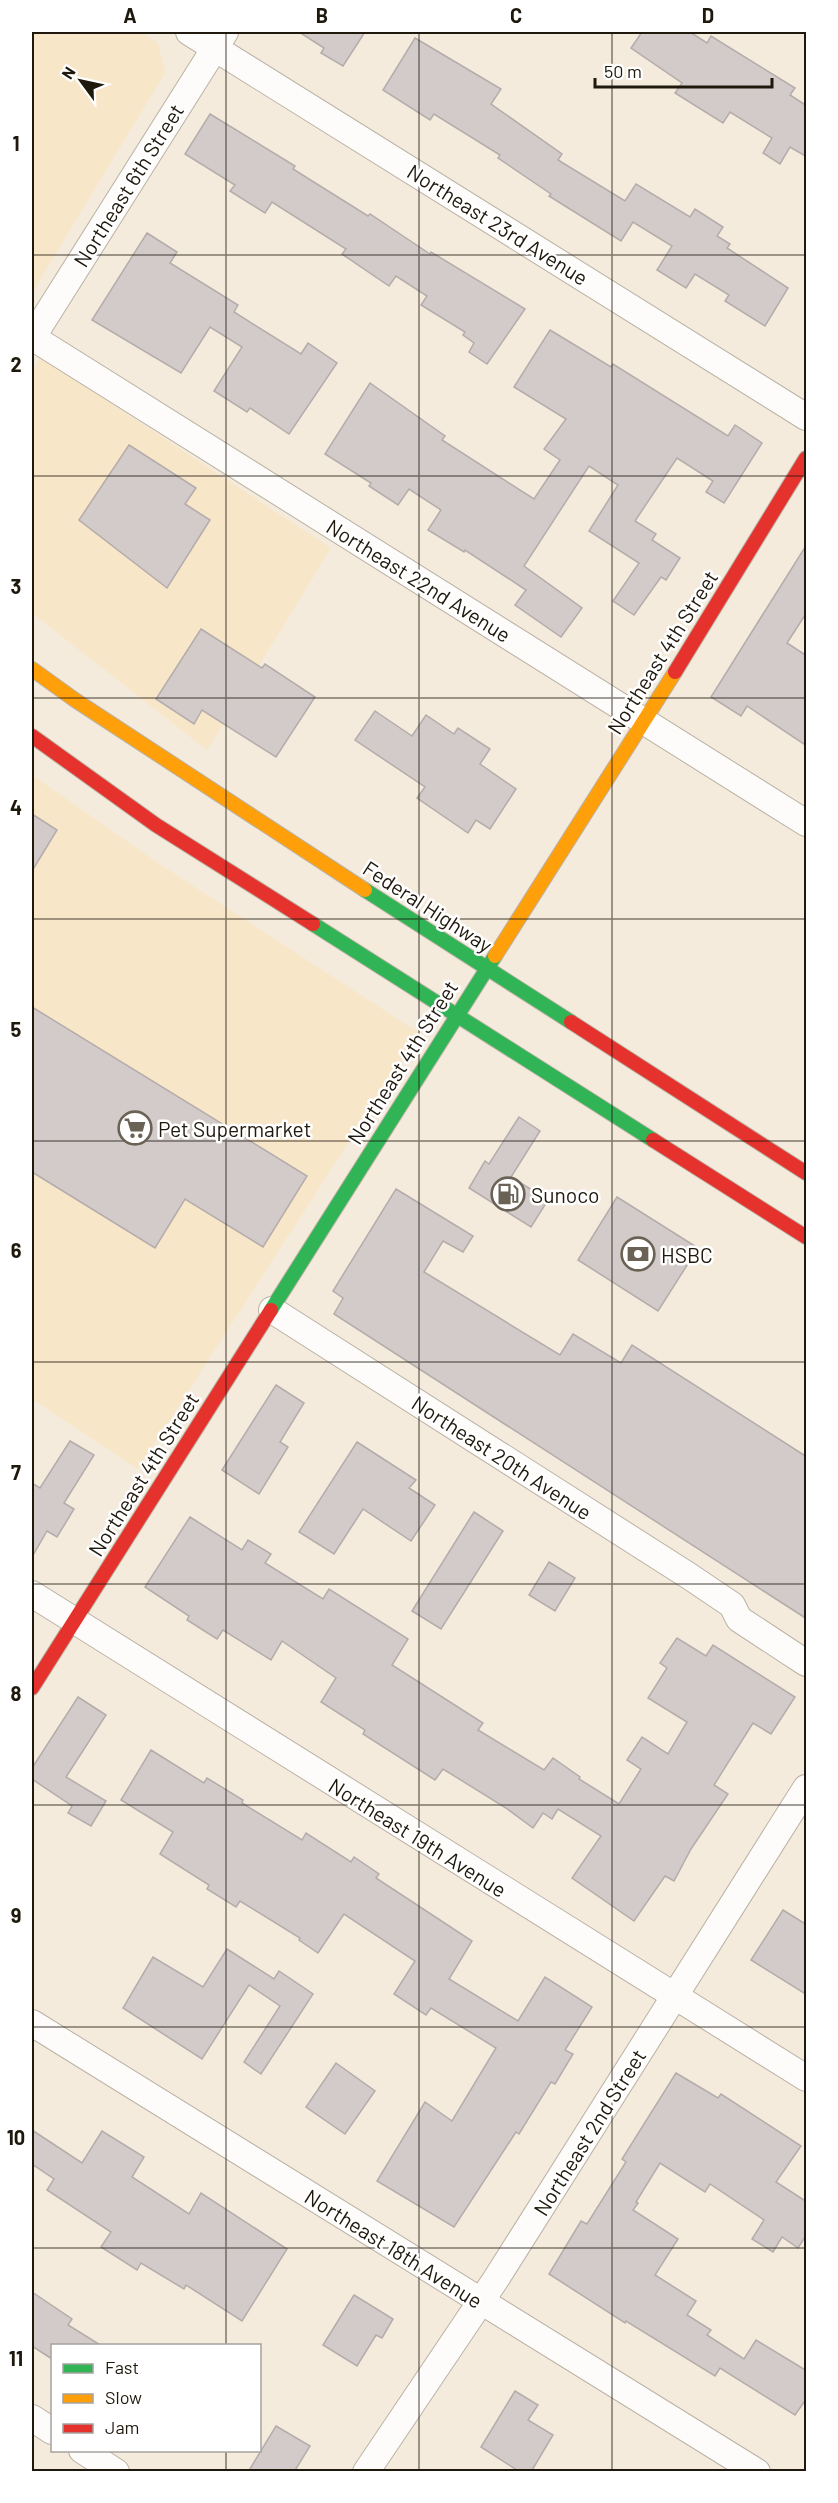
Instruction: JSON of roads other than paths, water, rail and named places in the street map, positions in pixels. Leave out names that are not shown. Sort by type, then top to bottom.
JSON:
[{"type":"main road","name":"Northeast 4th Street","points":[[32,1688],[272,1310],[456,1014],[644,722],[807,458]]},
{"type":"main road","name":"Federal Highway","points":[[32,669],[167,761],[486,969],[807,1173]]},
{"type":"main road","points":[[32,736],[156,825],[456,1014],[655,1143],[807,1237]]},
{"type":"street","name":"Northeast 23rd Avenue","points":[[189,32],[220,40],[807,417]]},
{"type":"street","name":"Northeast 6th Street","points":[[32,338],[220,40]]},
{"type":"street","name":"Northeast 22nd Avenue","points":[[32,338],[807,823]]},
{"type":"street","name":"Northeast 20th Avenue","points":[[272,1310],[732,1605],[746,1606],[807,1643]]},
{"type":"street","name":"Northeast 19th Avenue","points":[[32,1594],[807,2078]]},
{"type":"street","name":"Northeast 20th Avenue","points":[[732,1605],[739,1619],[807,1663]]},
{"type":"street","name":"Northeast 2nd Street","points":[[366,2472],[481,2303],[807,1788]]},
{"type":"street","name":"Northeast 18th Avenue","points":[[32,2023],[757,2472]]},
{"type":"street","points":[[32,2418],[51,2431]]},
{"type":"street","points":[[84,2452],[116,2472]]},
{"type":"place","name":"Pet Supermarket","points":[[135,1128]]},
{"type":"place","name":"Sunoco","points":[[508,1194]]},
{"type":"place","name":"HSBC","points":[[638,1254]]}]
